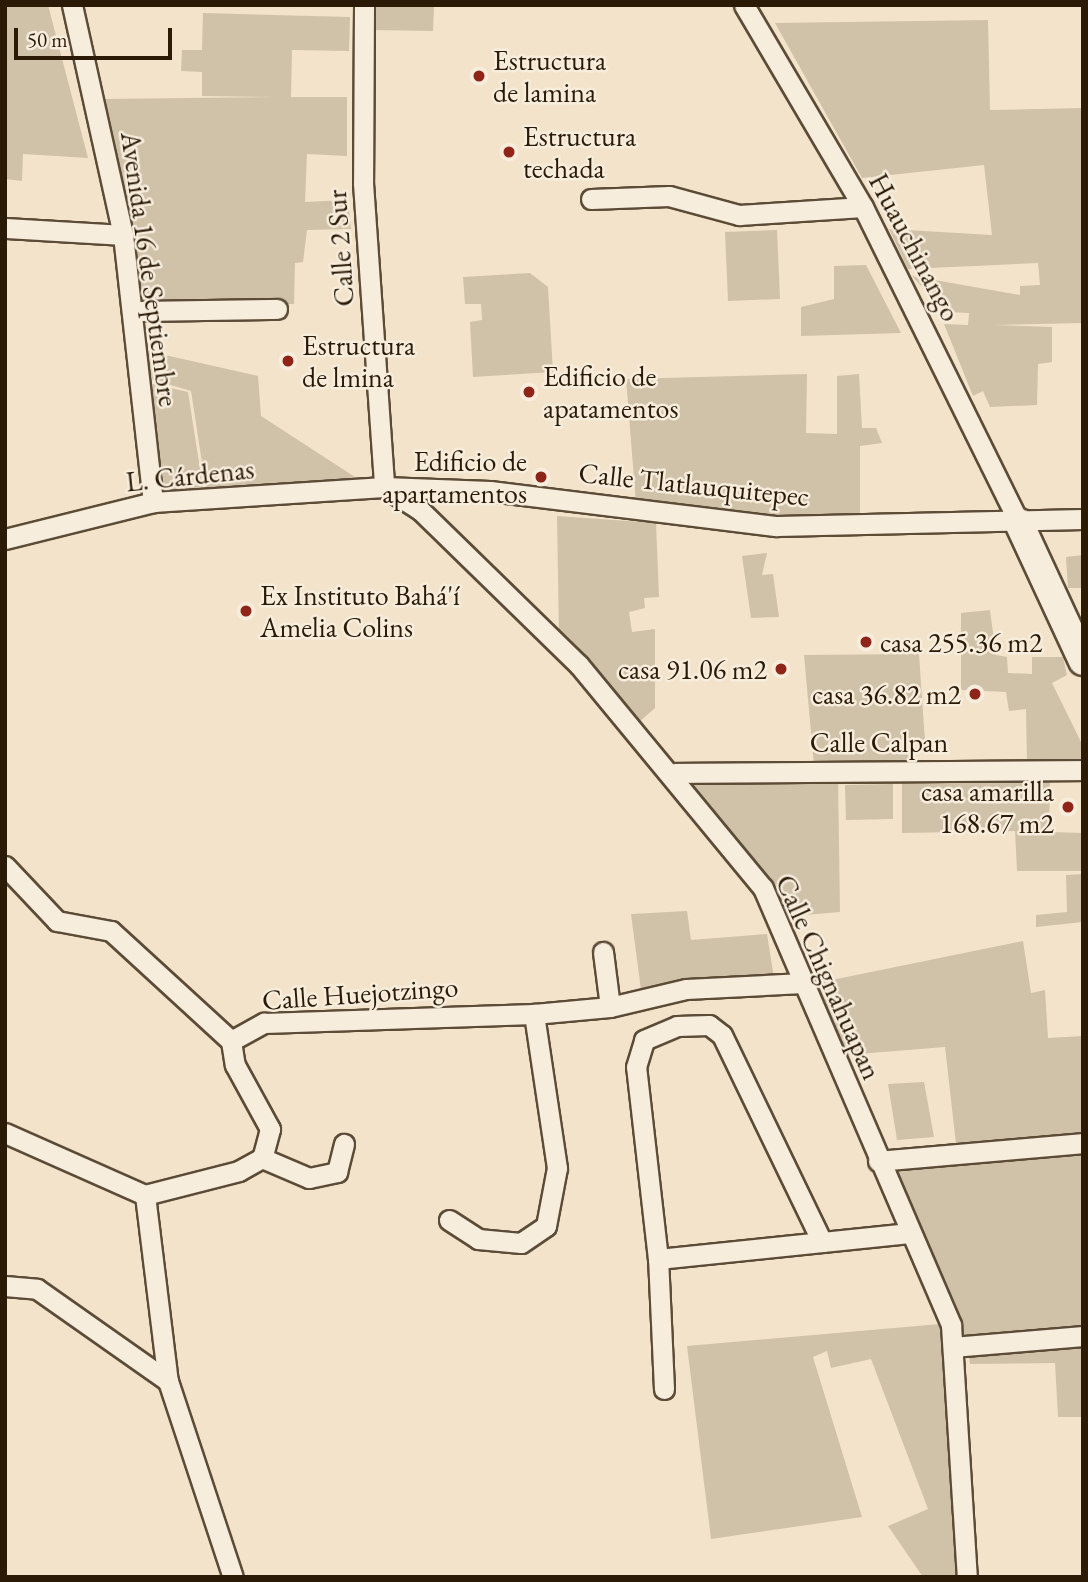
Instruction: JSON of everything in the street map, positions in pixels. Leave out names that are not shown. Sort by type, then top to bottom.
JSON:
[{"type":"main road","points":[[1019,523],[1083,660]]},
{"type":"street","name":"Avenida 16 de Septiembre","points":[[72,5],[123,234],[153,502]]},
{"type":"street","name":"Calle 2 Sur","points":[[364,5],[363,183],[384,486]]},
{"type":"street","name":"Huauchinango","points":[[744,5],[863,207],[1019,523]]},
{"type":"street","points":[[591,200],[669,196],[740,215],[863,207]]},
{"type":"street","points":[[5,228],[123,234]]},
{"type":"street","points":[[133,311],[277,309]]},
{"type":"street","name":"L. Cárdenas","points":[[5,539],[153,502],[384,486]]},
{"type":"street","name":"Calle Tlatlauquitepec","points":[[384,486],[490,491],[777,526],[1019,523],[1083,519]]},
{"type":"street","name":"Calle Chignahuapan","points":[[384,486],[420,510],[579,665],[675,773],[763,888],[878,1161],[951,1325],[967,1577]]},
{"type":"street","name":"Calle Calpan","points":[[675,773],[1083,770]]},
{"type":"street","points":[[5,866],[57,921],[111,931],[231,1041]]},
{"type":"street","points":[[603,953],[610,1007]]},
{"type":"street","name":"Calle Huejotzingo","points":[[262,1158],[270,1129],[234,1065],[231,1041],[264,1023],[534,1014],[610,1007],[686,989],[803,984]]},
{"type":"street","points":[[449,1220],[478,1239],[520,1242],[546,1226],[557,1168],[534,1014]]},
{"type":"street","points":[[664,1389],[658,1259],[637,1052],[644,1040],[677,1026],[709,1025],[722,1035],[822,1242]]},
{"type":"street","points":[[5,1132],[145,1195],[239,1171],[262,1158],[309,1178],[337,1172],[344,1144]]},
{"type":"street","points":[[878,1161],[1083,1143]]},
{"type":"street","points":[[145,1195],[168,1381],[233,1577]]},
{"type":"street","points":[[658,1259],[910,1233]]},
{"type":"street","points":[[6,1284],[37,1289],[168,1381]]},
{"type":"street","points":[[953,1347],[1083,1335]]},
{"type":"shaded area","points":[[5,5],[48,5],[88,158],[23,154],[22,181],[5,179]]},
{"type":"shaded area","points":[[372,5],[484,5],[434,7],[433,31],[372,30]]},
{"type":"shaded area","points":[[203,13],[350,17],[349,51],[292,50],[291,97],[347,97],[347,156],[307,154],[305,202],[348,200],[351,229],[307,230],[303,262],[295,263],[294,304],[139,306],[134,233],[101,99],[277,97],[202,96],[202,72],[181,71],[182,50],[202,50]]},
{"type":"shaded area","points":[[988,20],[990,110],[1083,108],[1083,323],[993,325],[1052,327],[1052,362],[1038,364],[1037,405],[990,407],[983,391],[973,396],[944,324],[968,325],[969,313],[945,312],[912,276],[1020,295],[1020,286],[1040,285],[1038,263],[908,269],[889,229],[992,235],[984,165],[862,178],[775,23]]},
{"type":"shaded area","points":[[777,230],[780,299],[728,301],[725,232]]},
{"type":"shaded area","points":[[866,265],[901,333],[801,336],[801,307],[834,299],[834,266]]},
{"type":"shaded area","points":[[530,273],[548,287],[553,372],[473,377],[470,322],[482,320],[481,304],[465,304],[463,277]]},
{"type":"shaded area","points":[[147,351],[258,376],[261,416],[358,479],[206,489],[191,391],[147,378]]},
{"type":"shaded area","points":[[807,374],[806,433],[837,434],[837,376],[859,374],[862,428],[876,428],[882,443],[860,446],[860,519],[783,519],[636,503],[626,379]]},
{"type":"shaded area","points":[[144,382],[188,392],[203,488],[158,492]]},
{"type":"shaded area","points":[[557,516],[656,523],[659,597],[644,598],[645,608],[629,612],[632,632],[655,629],[655,708],[639,722],[559,637]]},
{"type":"shaded area","points":[[767,553],[762,575],[773,574],[779,617],[751,618],[742,556]]},
{"type":"shaded area","points":[[1083,555],[1083,588],[1068,588],[1066,557]]},
{"type":"shaded area","points":[[990,610],[996,655],[1007,657],[1008,673],[1032,674],[1032,657],[1063,657],[1067,675],[1052,683],[1083,746],[1083,769],[1027,767],[1026,709],[1009,711],[1006,692],[961,690],[961,613]]},
{"type":"shaded area","points":[[919,654],[925,742],[910,742],[912,765],[814,765],[804,655]]},
{"type":"shaded area","points":[[686,776],[838,777],[840,912],[780,917]]},
{"type":"shaded area","points":[[902,778],[1050,779],[1049,832],[1083,833],[1081,871],[1017,871],[1015,831],[902,833]]},
{"type":"shaded area","points":[[893,784],[893,819],[846,820],[845,785]]},
{"type":"shaded area","points":[[1083,874],[1083,922],[1036,927],[1036,915],[1067,912],[1066,875]]},
{"type":"shaded area","points":[[687,911],[691,940],[767,934],[774,978],[641,990],[631,914]]},
{"type":"shaded area","points":[[1023,941],[1031,993],[1045,990],[1048,1038],[1083,1036],[1083,1134],[956,1144],[945,1047],[846,1055],[812,984]]},
{"type":"shaded area","points":[[924,1082],[934,1137],[897,1140],[888,1084]]},
{"type":"shaded area","points":[[1083,1154],[1083,1328],[960,1338],[889,1168]]},
{"type":"shaded area","points":[[940,1324],[957,1577],[923,1577],[888,1526],[928,1509],[871,1359],[831,1368],[827,1351],[813,1357],[862,1517],[711,1539],[687,1346]]},
{"type":"shaded area","points":[[1083,1331],[1083,1417],[1058,1417],[1055,1363],[970,1364],[968,1346]]},
{"type":"place","name":"Estructura de lamina","points":[[479,76]]},
{"type":"place","name":"Estructura techada","points":[[509,152]]},
{"type":"place","name":"Estructura de lmina","points":[[288,361]]},
{"type":"place","name":"Edificio de apatamentos","points":[[529,392]]},
{"type":"place","name":"Edificio de apartamentos","points":[[541,477]]},
{"type":"place","name":"Ex Instituto Bahá'í Amelia Colins","points":[[246,611]]},
{"type":"place","name":"casa 255.36 m2","points":[[866,642]]},
{"type":"place","name":"casa 91.06 m2","points":[[781,669]]},
{"type":"place","name":"casa 36.82 m2","points":[[975,694]]},
{"type":"place","name":"casa amarilla 168.67 m2","points":[[1068,807]]}]
